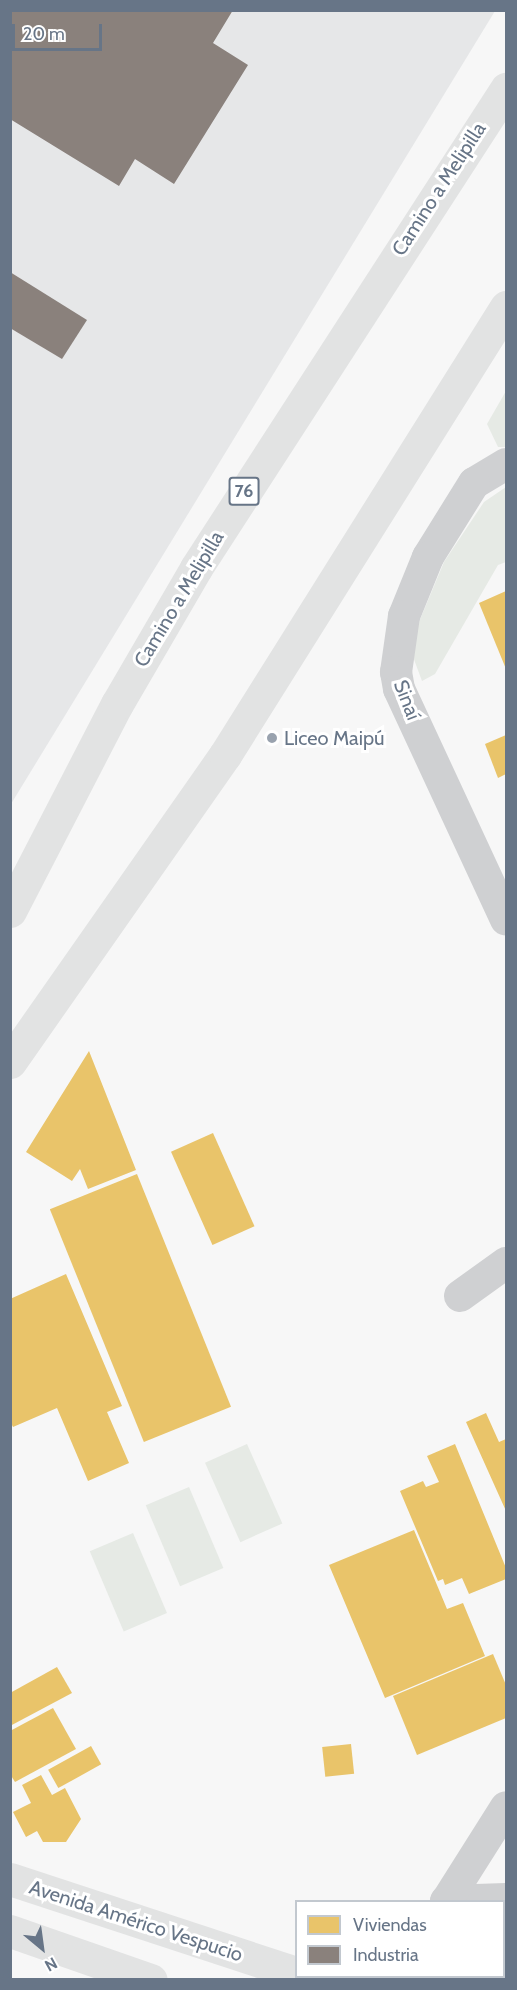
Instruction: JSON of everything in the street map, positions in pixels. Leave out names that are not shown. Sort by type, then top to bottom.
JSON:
[{"type":"main road","name":"Camino a Melipilla","points":[[10,910],[117,704],[196,568],[507,89]]},
{"type":"main road","points":[[10,1062],[225,755],[507,307]]},
{"type":"main road","points":[[10,1866],[44,1891]]},
{"type":"main road","name":"Avenida Américo Vespucio","points":[[10,1879],[295,1972]]},
{"type":"main road","points":[[10,1931],[151,1980]]},
{"type":"street","name":"Sinaí","points":[[507,464],[474,483],[428,557],[404,616],[396,672],[405,703],[507,920]]},
{"type":"street","points":[[460,1296],[507,1263]]},
{"type":"street","points":[[447,1900],[507,1807]]},
{"type":"street","points":[[476,1900],[507,1899]]},
{"type":"shaded area","points":[[11,11],[495,11],[11,804]]},
{"type":"shaded area","points":[[506,391],[506,447],[498,447],[487,424]]},
{"type":"shaded area","points":[[506,487],[506,562],[498,565],[435,674],[422,681],[409,646],[444,562],[484,502]]},
{"type":"shaded area","points":[[247,1444],[282,1523],[240,1542],[205,1463]]},
{"type":"shaded area","points":[[189,1487],[223,1568],[180,1586],[146,1505]]},
{"type":"shaded area","points":[[133,1533],[167,1613],[124,1631],[90,1551]]},
{"type":"building: Viviendas","points":[[506,591],[506,669],[479,603]]},
{"type":"building: Viviendas","points":[[506,735],[506,774],[498,778],[485,744]]},
{"type":"building: Viviendas","points":[[89,1051],[136,1170],[88,1189],[80,1169],[72,1181],[26,1152]]},
{"type":"building: Viviendas","points":[[213,1133],[254,1226],[212,1245],[171,1152]]},
{"type":"building: Viviendas","points":[[137,1174],[231,1407],[144,1442],[50,1209]]},
{"type":"building: Viviendas","points":[[66,1274],[122,1406],[107,1412],[129,1463],[88,1481],[57,1408],[13,1427],[10,1421],[10,1299]]},
{"type":"building: Viviendas","points":[[486,1413],[499,1442],[506,1439],[506,1511],[466,1422]]},
{"type":"building: Viviendas","points":[[455,1444],[506,1568],[506,1579],[469,1594],[462,1578],[445,1585],[443,1579],[438,1581],[400,1491],[423,1481],[426,1487],[439,1482],[427,1456]]},
{"type":"building: Viviendas","points":[[414,1530],[447,1609],[463,1603],[485,1656],[385,1698],[329,1565]]},
{"type":"building: Viviendas","points":[[493,1654],[506,1685],[506,1718],[417,1755],[393,1696]]},
{"type":"building: Viviendas","points":[[57,1667],[72,1693],[10,1726],[10,1693]]},
{"type":"building: Viviendas","points":[[53,1708],[76,1749],[15,1782],[10,1774],[10,1731]]},
{"type":"building: Viviendas","points":[[351,1744],[354,1774],[325,1777],[322,1747]]},
{"type":"building: Viviendas","points":[[91,1746],[101,1764],[58,1788],[48,1770]]},
{"type":"building: Viviendas","points":[[41,1775],[52,1795],[65,1788],[81,1819],[66,1842],[43,1842],[37,1831],[26,1837],[13,1812],[31,1803],[22,1785]]},
{"type":"building: Industria","points":[[10,10],[233,10],[213,43],[248,65],[174,184],[135,159],[119,186],[10,119]]},
{"type":"building: Industria","points":[[10,272],[87,320],[62,359],[10,328]]},
{"type":"place","name":"Liceo Maipú","points":[[272,738]]}]
